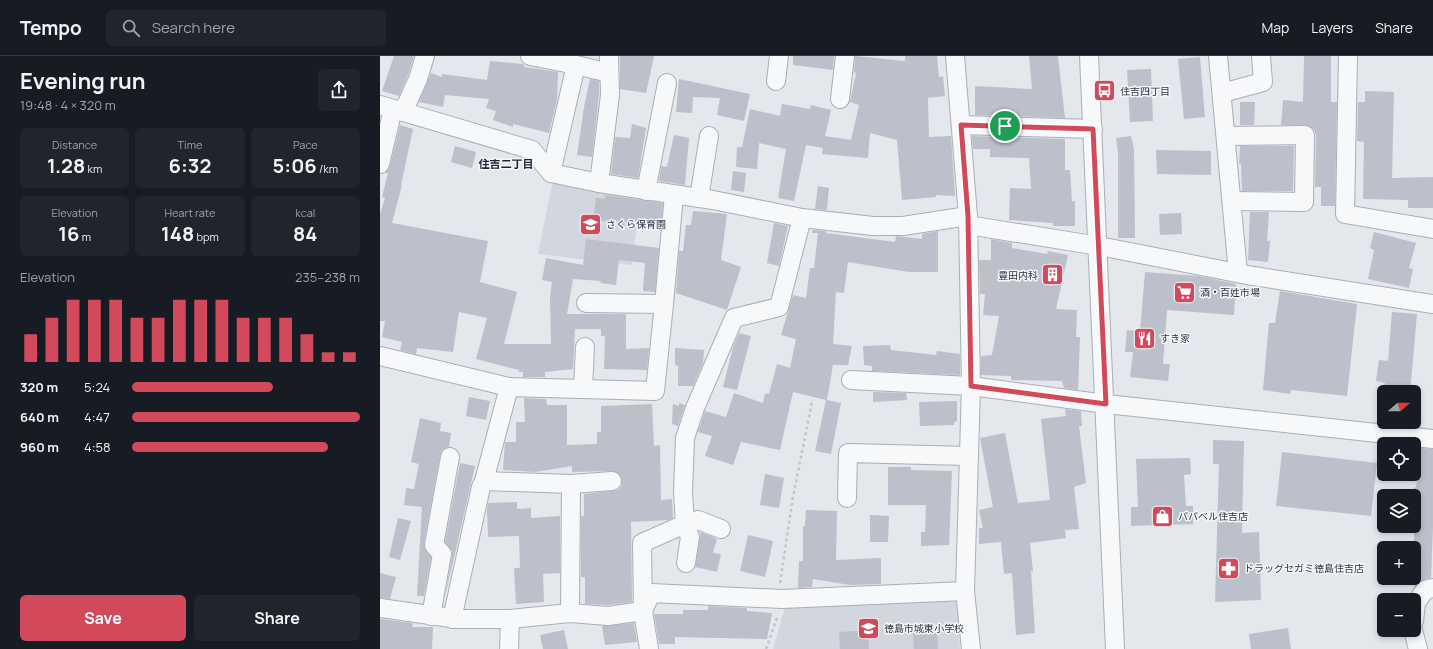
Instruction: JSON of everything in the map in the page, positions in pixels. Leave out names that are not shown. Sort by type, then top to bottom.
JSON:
[{"type":"street","points":[[380,164],[392,109],[418,79],[425,56]]},
{"type":"street","points":[[530,56],[576,65],[609,65],[610,95],[608,121],[599,183]]},
{"type":"street","points":[[776,82],[779,56]]},
{"type":"street","points":[[840,99],[845,56]]},
{"type":"street","points":[[955,56],[968,220],[971,386],[965,591],[971,649]]},
{"type":"street","points":[[1089,56],[1106,404],[1115,649]]},
{"type":"street","points":[[1218,56],[1238,273]]},
{"type":"street","points":[[1222,93],[1263,82],[1261,56]]},
{"type":"street","points":[[1348,56],[1346,214],[1433,229]]},
{"type":"street","points":[[551,173],[576,65]]},
{"type":"street","points":[[646,191],[667,84]]},
{"type":"street","points":[[392,109],[532,150],[551,173],[599,183],[699,198],[802,218],[873,226],[903,226],[968,220],[1238,273],[1433,304]]},
{"type":"street","points":[[961,125],[1093,129]]},
{"type":"street","points":[[1226,136],[1305,135],[1304,202],[1232,201]]},
{"type":"street","points":[[699,198],[709,136]]},
{"type":"street","points":[[380,356],[509,387],[654,392],[674,195]]},
{"type":"street","points":[[686,563],[690,537],[685,524],[683,492],[685,438],[695,408],[734,318],[779,307],[802,218]]},
{"type":"street","points":[[586,303],[664,304]]},
{"type":"street","points":[[583,389],[585,347]]},
{"type":"street","points":[[851,380],[971,386],[1106,404],[1433,439]]},
{"type":"street","points":[[452,619],[481,487],[484,481],[509,387]]},
{"type":"street","points":[[847,498],[848,452],[968,456]]},
{"type":"street","points":[[431,616],[442,554],[434,545],[450,457]]},
{"type":"street","points":[[484,481],[571,484],[612,481]]},
{"type":"street","points":[[570,613],[571,484]]},
{"type":"street","points":[[649,649],[643,611],[642,543],[685,524],[698,520],[721,529]]},
{"type":"street","points":[[1421,596],[1425,590],[1433,588]]},
{"type":"street","points":[[643,611],[650,593],[779,599],[965,591]]},
{"type":"street","points":[[380,608],[452,619],[510,619],[570,613],[608,616],[643,611]]},
{"type":"street","points":[[509,649],[510,619]]},
{"type":"street","points":[[1415,637],[1418,649]]},
{"type":"path","points":[[766,649],[779,599],[793,497],[812,402]]},
{"type":"shaded area","name":"さくら保育園","points":[[553,180],[641,195],[632,265],[538,254]]},
{"type":"shaded area","name":"徳島市城東小学校","points":[[951,599],[957,603],[960,649],[773,649],[785,607]]},
{"type":"building","points":[[394,56],[414,56],[399,96],[382,91]]},
{"type":"building","points":[[620,56],[654,56],[646,93],[620,89]]},
{"type":"building","points":[[793,56],[834,56],[833,70],[793,65]]},
{"type":"building","points":[[855,56],[905,61],[905,56],[937,56],[939,77],[943,76],[945,96],[928,98],[929,137],[951,136],[955,196],[936,195],[936,197],[902,200],[897,140],[870,133],[868,158],[822,154],[823,148],[806,145],[794,201],[778,198],[786,149],[759,143],[757,169],[736,167],[737,147],[742,147],[750,109],[780,116],[782,104],[810,109],[811,105],[831,110],[825,136],[851,140],[859,105],[850,102],[856,73],[854,72]]},
{"type":"building","points":[[1029,56],[1058,56],[1065,118],[975,115],[975,86],[1032,89]]},
{"type":"building","points":[[1304,56],[1331,56],[1331,102],[1337,102],[1335,206],[1321,206],[1321,187],[1315,187],[1316,135],[1314,129],[1305,125],[1281,125],[1283,100],[1303,102]]},
{"type":"building","points":[[1200,57],[1205,117],[1184,119],[1178,59]]},
{"type":"building","points":[[490,61],[523,64],[525,67],[558,72],[557,100],[549,133],[513,124],[513,127],[493,120],[496,111],[486,108],[489,99],[445,95],[443,107],[419,102],[431,73],[442,77],[442,74],[487,80]]},
{"type":"building","points":[[1151,69],[1153,121],[1130,122],[1127,70]]},
{"type":"building","points":[[590,79],[599,81],[592,157],[577,155]]},
{"type":"building","points":[[679,79],[750,94],[744,121],[717,115],[720,98],[693,97],[692,113],[676,112]]},
{"type":"building","points":[[1365,91],[1394,92],[1392,178],[1433,177],[1433,208],[1408,208],[1408,200],[1363,199],[1364,142],[1357,141],[1358,102],[1365,102]]},
{"type":"building","points":[[1240,102],[1255,102],[1254,125],[1240,125]]},
{"type":"building","points":[[632,124],[646,128],[638,178],[611,174],[615,137],[630,138]]},
{"type":"building","points":[[400,125],[413,129],[402,185],[392,223],[488,241],[480,282],[517,292],[504,344],[551,344],[550,297],[552,282],[542,280],[546,258],[583,265],[586,239],[659,248],[655,292],[643,291],[645,263],[619,260],[616,285],[600,283],[601,281],[573,279],[567,314],[626,314],[626,349],[649,348],[647,370],[604,369],[605,336],[601,336],[601,329],[575,329],[573,369],[545,372],[545,377],[523,377],[523,372],[519,372],[519,370],[476,359],[487,318],[459,312],[453,352],[417,348],[415,354],[400,350],[402,342],[382,337],[385,321],[380,321],[380,214],[385,198],[382,197],[388,173],[385,173],[390,166]]},
{"type":"building","points":[[674,135],[689,138],[685,185],[659,181],[661,166],[667,167]]},
{"type":"building","points":[[972,136],[1065,139],[1065,170],[1070,170],[1072,201],[1075,201],[1075,226],[1053,226],[1053,223],[1009,220],[1010,188],[1031,189],[1029,158],[990,157],[990,149],[973,149]]},
{"type":"building","points":[[1131,136],[1134,150],[1135,238],[1118,238],[1118,153],[1116,138]]},
{"type":"building","points":[[455,146],[476,152],[472,168],[451,162]]},
{"type":"building","points":[[1240,146],[1294,146],[1293,191],[1242,191],[1241,164],[1239,164]]},
{"type":"building","points":[[1156,150],[1211,151],[1211,175],[1157,174]]},
{"type":"building","points":[[733,171],[746,173],[744,192],[731,190]]},
{"type":"building","points":[[818,186],[829,188],[827,210],[815,209]]},
{"type":"building","points":[[605,195],[663,203],[661,222],[593,221],[596,198],[605,199]]},
{"type":"building","points":[[693,211],[727,214],[721,260],[741,267],[727,310],[676,293],[679,251],[683,251],[686,225],[691,225]]},
{"type":"building","points":[[1250,212],[1269,212],[1267,241],[1270,241],[1268,262],[1248,260]]},
{"type":"building","points":[[1181,213],[1182,234],[1160,235],[1159,214]]},
{"type":"building","points":[[774,223],[788,226],[779,266],[767,263]]},
{"type":"building","points":[[813,230],[895,242],[896,236],[922,239],[922,234],[938,231],[938,272],[909,272],[848,262],[844,293],[836,292],[833,344],[852,346],[848,365],[833,365],[827,400],[841,403],[831,454],[815,451],[826,400],[793,392],[780,450],[741,442],[733,465],[705,456],[712,436],[698,432],[705,411],[726,417],[734,393],[763,403],[765,393],[769,394],[777,364],[790,368],[796,339],[781,335],[793,295],[806,298],[810,268],[814,268],[818,233],[812,233]]},
{"type":"building","points":[[1374,232],[1416,243],[1409,268],[1413,269],[1409,288],[1368,279],[1374,250],[1370,248]]},
{"type":"building","points":[[991,239],[1012,243],[1012,248],[1047,254],[1048,251],[1068,255],[1056,309],[1077,310],[1076,337],[1080,337],[1078,390],[1064,388],[1062,381],[1011,380],[1011,376],[981,375],[981,356],[992,355],[999,316],[983,315],[985,294],[980,294],[979,260],[991,260]]},
{"type":"building","points":[[1145,272],[1199,276],[1236,284],[1234,315],[1167,310],[1163,364],[1170,364],[1168,381],[1130,377],[1133,352],[1125,352],[1127,330],[1140,331]]},
{"type":"building","points":[[1280,291],[1357,304],[1347,396],[1291,390],[1290,394],[1263,390],[1269,323],[1275,323]]},
{"type":"building","points":[[1392,312],[1417,314],[1411,385],[1385,385],[1385,383],[1376,381],[1379,360],[1388,361]]},
{"type":"building","points":[[739,333],[751,336],[737,390],[723,387],[733,347]]},
{"type":"building","points":[[890,345],[891,350],[936,355],[937,351],[960,354],[960,375],[872,371],[872,366],[864,365],[863,346]]},
{"type":"building","points":[[675,348],[704,350],[703,363],[693,386],[678,386],[678,366],[675,365]]},
{"type":"building","points":[[873,392],[906,393],[907,400],[873,402]]},
{"type":"building","points":[[469,397],[490,401],[486,420],[466,416]]},
{"type":"building","points":[[524,398],[546,399],[547,405],[567,405],[567,445],[597,444],[597,432],[601,432],[601,406],[652,404],[654,446],[660,445],[661,500],[672,499],[673,518],[669,520],[631,522],[632,602],[608,605],[585,604],[585,577],[581,577],[581,516],[584,516],[584,494],[618,490],[622,485],[620,475],[612,471],[572,472],[572,466],[535,472],[503,470],[505,442],[516,442],[516,422],[525,422]]},
{"type":"building","points":[[957,401],[957,421],[954,422],[954,425],[920,426],[919,402]]},
{"type":"building","points":[[679,403],[685,405],[678,426],[672,424],[673,404],[679,406]]},
{"type":"building","points":[[1065,409],[1081,411],[1082,426],[1079,426],[1086,483],[1074,487],[1079,529],[1065,530],[1066,538],[1030,543],[1033,571],[1031,571],[1035,633],[1016,635],[1012,573],[1004,574],[1001,542],[979,544],[979,528],[983,528],[979,510],[993,507],[980,438],[1005,433],[1018,503],[1050,500],[1041,419],[1066,416]]},
{"type":"building","points":[[420,418],[441,423],[440,431],[451,433],[449,447],[442,450],[440,455],[424,543],[424,548],[431,557],[424,596],[417,596],[422,507],[404,505],[406,488],[414,489],[419,464],[411,462]]},
{"type":"building","points":[[1213,440],[1244,441],[1242,533],[1259,532],[1261,600],[1215,602],[1219,464],[1213,464]]},
{"type":"building","points":[[1421,448],[1433,449],[1433,527],[1431,578],[1421,581],[1421,541],[1414,541],[1414,533],[1421,533],[1421,489],[1414,489],[1414,487],[1416,488],[1417,481],[1421,481]]},
{"type":"building","points":[[1282,452],[1377,463],[1371,516],[1276,506]]},
{"type":"building","points":[[1190,458],[1191,474],[1184,475],[1186,506],[1193,506],[1193,524],[1131,526],[1131,507],[1138,507],[1136,459]]},
{"type":"building","points":[[460,463],[475,466],[445,597],[452,551],[445,542]]},
{"type":"building","points":[[888,467],[911,467],[911,470],[952,471],[949,545],[921,546],[921,532],[925,532],[926,505],[888,505]]},
{"type":"building","points":[[765,474],[784,478],[779,508],[760,505]]},
{"type":"building","points":[[517,502],[517,509],[531,508],[531,518],[560,516],[560,573],[543,574],[544,602],[516,604],[514,568],[520,568],[519,536],[488,537],[488,503]]},
{"type":"building","points":[[806,510],[837,511],[836,560],[881,558],[881,584],[850,585],[813,579],[812,587],[798,588],[799,561],[803,561],[803,526],[805,526]]},
{"type":"building","points":[[870,515],[889,516],[888,542],[870,542]]},
{"type":"building","points":[[398,518],[411,521],[400,560],[389,557]]},
{"type":"building","points":[[701,532],[717,539],[713,553],[721,554],[717,572],[695,567]]},
{"type":"building","points":[[748,535],[773,541],[765,577],[740,571]]},
{"type":"building","points":[[380,573],[396,577],[390,599],[380,598]]},
{"type":"building","points":[[708,606],[747,608],[747,611],[772,613],[767,639],[675,637],[675,644],[659,644],[654,614],[683,614],[683,610],[708,610]]},
{"type":"building","points":[[380,619],[413,623],[412,627],[433,627],[432,649],[380,649]]},
{"type":"building","points":[[634,623],[637,642],[605,645],[602,626]]},
{"type":"building","points":[[1288,628],[1291,649],[1251,649],[1249,634]]},
{"type":"building","points":[[564,630],[568,649],[543,649],[540,635]]},
{"type":"building","points":[[868,630],[869,649],[840,649],[839,632]]},
{"type":"building","points":[[937,631],[938,649],[914,649],[913,632]]},
{"type":"place","name":"住吉四丁目","points":[[1105,91]]},
{"type":"place","name":"さくら保育園","points":[[591,224]]},
{"type":"place","name":"豊田内科","points":[[1053,275]]},
{"type":"place","name":"酒・百姓市場","points":[[1184,292]]},
{"type":"place","name":"すき家","points":[[1145,338]]},
{"type":"place","name":"パパベル住吉店","points":[[1162,516]]},
{"type":"place","name":"ドラッグセガミ徳島住吉店","points":[[1229,568]]},
{"type":"place","name":"徳島市城東小学校","points":[[869,628]]},
{"type":"district","name":"住吉二丁目","points":[[506,164]]},
{"type":"route","points":[[961,125],[1005,126],[1093,129],[1106,404],[971,386],[968,216],[961,125]]}]
